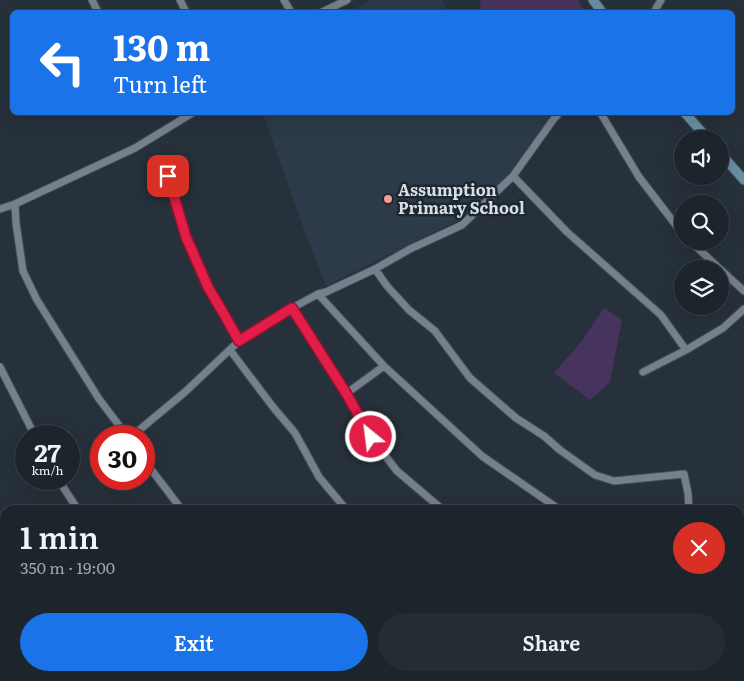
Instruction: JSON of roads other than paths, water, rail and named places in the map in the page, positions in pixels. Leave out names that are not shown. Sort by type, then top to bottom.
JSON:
[{"type":"main road","points":[[687,115],[700,130]]},
{"type":"main road","points":[[729,163],[744,180]]},
{"type":"street","points":[[326,10],[347,0]]},
{"type":"street","points":[[0,208],[15,204],[135,148],[189,115]]},
{"type":"street","points":[[145,425],[185,392],[239,341],[318,294],[375,269],[410,249],[462,225],[513,176],[557,115]]},
{"type":"street","points":[[602,115],[638,177],[674,223]]},
{"type":"street","points":[[168,176],[186,237],[208,287],[239,341]]},
{"type":"street","points":[[513,176],[567,232],[661,315],[686,350]]},
{"type":"street","points":[[15,204],[23,271],[37,300],[99,399],[119,425]]},
{"type":"street","points":[[700,250],[710,260]]},
{"type":"street","points":[[375,269],[387,286],[409,310],[436,331],[470,378],[516,418],[544,436],[595,475],[614,481],[684,474],[689,505]]},
{"type":"street","points":[[729,277],[744,291]]},
{"type":"street","points":[[318,294],[384,366],[482,456],[553,505]]},
{"type":"street","points":[[292,308],[346,393],[371,437],[397,471],[437,505]]},
{"type":"street","points":[[643,372],[723,328],[744,309]]},
{"type":"street","points":[[230,350],[295,433],[320,477],[343,505]]},
{"type":"street","points":[[346,393],[384,366]]},
{"type":"street","points":[[0,367],[29,425]]},
{"type":"street","points":[[155,474],[178,505]]},
{"type":"street","points":[[65,490],[75,505]]},
{"type":"place","name":"Assumption Primary School","points":[[388,199]]}]
